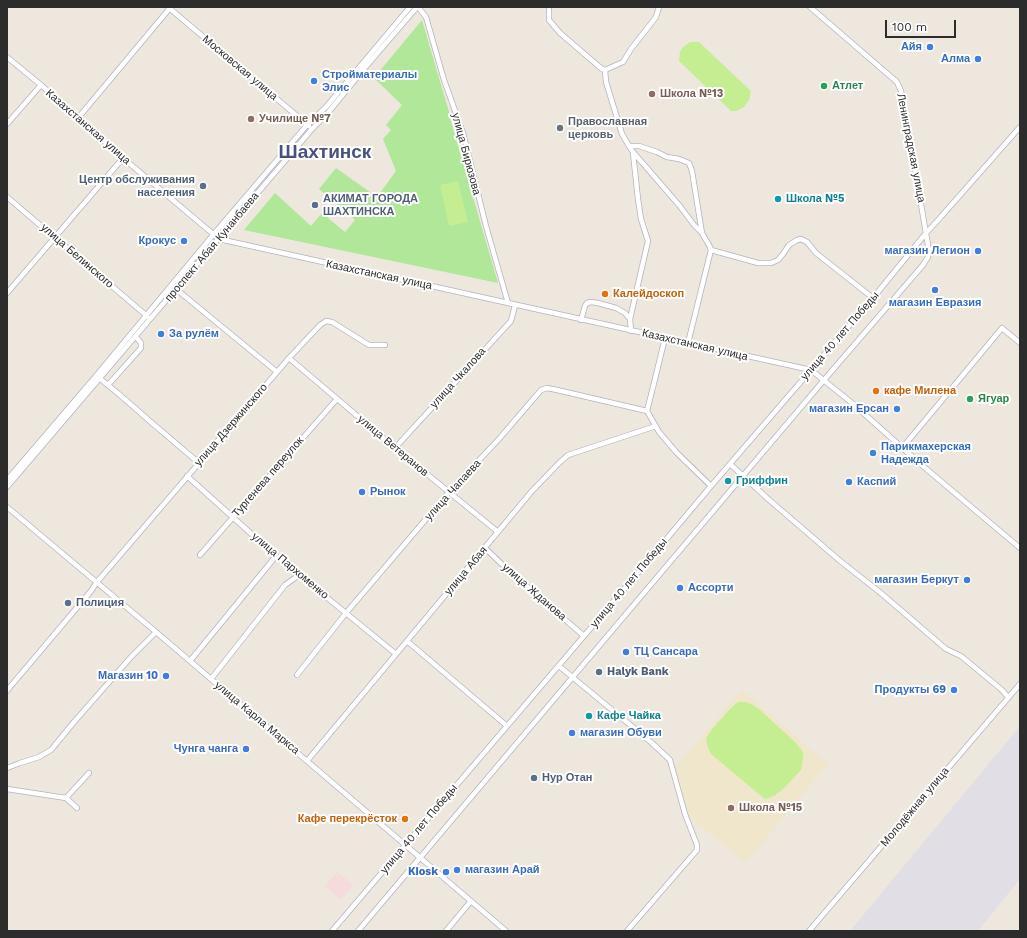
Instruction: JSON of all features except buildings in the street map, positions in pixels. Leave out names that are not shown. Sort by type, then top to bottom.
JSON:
[{"type":"street","name":"проспект Абая Кунанбаева","points":[[7,488],[213,235],[307,125],[326,107],[410,7]]},
{"type":"street","name":"проспект Абая Кунанбаева","points":[[7,480],[98,377],[136,337],[417,7]]},
{"type":"street","name":"улица Бирюзова","points":[[417,7],[426,17],[444,80],[463,133],[486,226],[508,303]]},
{"type":"street","points":[[605,70],[623,62],[631,49],[656,17],[659,7]]},
{"type":"street","name":"Ленинградская улица","points":[[810,7],[897,82],[905,108],[926,233]]},
{"type":"street","name":"Московская улица","points":[[169,8],[312,129]]},
{"type":"street","points":[[78,118],[169,8]]},
{"type":"street","points":[[549,10],[549,20],[560,33],[605,70]]},
{"type":"street","name":"Казахстанская улица","points":[[7,57],[219,239],[811,370]]},
{"type":"street","points":[[605,70],[606,82],[622,134],[629,146],[702,233],[711,250],[688,343]]},
{"type":"street","points":[[7,124],[41,85]]},
{"type":"street","name":"улица 40 лет Победы","points":[[332,931],[873,298],[926,233],[1020,127]]},
{"type":"street","points":[[629,146],[639,146],[667,157],[679,159],[689,163],[692,171],[702,233]]},
{"type":"street","points":[[631,330],[630,319],[648,241],[641,219],[633,152]]},
{"type":"street","points":[[7,293],[123,158]]},
{"type":"street","name":"улица Белинского","points":[[7,197],[146,316]]},
{"type":"street","name":"улица 40 лет Победы","points":[[358,931],[923,265],[928,258],[929,251],[926,233]]},
{"type":"street","points":[[711,250],[758,263],[771,263],[778,260],[789,246],[801,239],[807,242],[816,253],[873,298]]},
{"type":"street","points":[[176,289],[277,372]]},
{"type":"street","points":[[581,320],[587,302],[598,302],[616,308],[625,313],[630,319]]},
{"type":"street","name":"улица Чкалова","points":[[395,448],[510,321],[515,305]]},
{"type":"street","name":"улица Дзержинского","points":[[7,691],[187,476],[320,324],[326,321],[332,322],[369,345],[385,345]]},
{"type":"street","points":[[903,447],[1002,328],[1020,343]]},
{"type":"street","points":[[108,385],[141,348],[141,343],[136,337]]},
{"type":"street","points":[[666,338],[647,411],[659,432],[677,454],[711,486]]},
{"type":"street","name":"улица Ветеранов","points":[[289,358],[395,448],[498,532]]},
{"type":"street","points":[[811,370],[1020,548]]},
{"type":"street","points":[[98,377],[199,463]]},
{"type":"street","name":"улица Чапаева","points":[[297,675],[346,613],[449,492],[499,439],[541,390],[547,388],[647,411]]},
{"type":"street","name":"Тургенева переулок","points":[[200,555],[337,398]]},
{"type":"street","name":"улица Абая","points":[[307,761],[532,491],[559,463],[568,455],[656,426]]},
{"type":"street","points":[[730,464],[772,502],[946,649],[960,656],[1002,690],[1008,697]]},
{"type":"street","name":"улица Пархоменко","points":[[187,476],[276,556],[396,654]]},
{"type":"street","name":"улица Карла Маркса","points":[[7,507],[156,632],[506,931]]},
{"type":"street","name":"улица Жданова","points":[[485,548],[509,571],[584,636]]},
{"type":"street","points":[[190,661],[276,556]]},
{"type":"street","points":[[211,679],[285,585],[299,575]]},
{"type":"street","points":[[7,768],[39,757],[51,750],[131,657],[156,632]]},
{"type":"street","points":[[407,641],[507,726]]},
{"type":"street","points":[[559,666],[652,743],[670,760],[685,814],[697,845],[697,850],[627,931]]},
{"type":"street","name":"Молодёжная улица","points":[[810,931],[1020,684]]},
{"type":"street","points":[[66,798],[89,773]]},
{"type":"street","points":[[7,789],[66,798],[77,808]]},
{"type":"street","points":[[446,931],[471,901]]},
{"type":"shaded area","points":[[742,690],[828,764],[746,863],[689,816],[675,767]]},
{"type":"shaded area","points":[[1020,726],[1020,879],[978,931],[850,931]]},
{"type":"shaded area","points":[[337,872],[353,885],[341,900],[325,886]]},
{"type":"green space","points":[[422,20],[449,112],[452,116],[450,118],[498,283],[244,230],[275,193],[311,226],[322,213],[345,232],[355,220],[319,189],[336,168],[377,197],[396,171],[383,139],[391,130],[386,125],[402,105],[374,78]]},
{"type":"green space","points":[[690,42],[699,42],[751,91],[749,100],[744,107],[736,111],[731,111],[679,61],[682,48]]},
{"type":"green space","points":[[458,181],[468,222],[449,226],[440,185]]},
{"type":"green space","points":[[738,702],[746,702],[760,710],[796,743],[803,752],[801,770],[784,788],[774,796],[765,799],[711,754],[707,745],[706,738],[713,728]]},
{"type":"place","name":"Айя","points":[[930,47]]},
{"type":"place","name":"Алма","points":[[978,59]]},
{"type":"place","name":"Стройматериалы Элис","points":[[314,81]]},
{"type":"place","name":"Атлет","points":[[824,86]]},
{"type":"place","name":"Школа №13","points":[[652,94]]},
{"type":"place","name":"Училище №7","points":[[251,119]]},
{"type":"place","name":"Православная церковь","points":[[560,128]]},
{"type":"place","name":"Центр обслуживания населения","points":[[203,186]]},
{"type":"place","name":"Школа №5","points":[[778,199]]},
{"type":"place","name":"АКИМАТ ГОРОДА ШАХТИНСКА","points":[[315,205]]},
{"type":"place","name":"Крокус","points":[[184,241]]},
{"type":"place","name":"магазин Легион","points":[[978,251]]},
{"type":"place","name":"магазин Евразия","points":[[935,290]]},
{"type":"place","name":"Калейдоскоп","points":[[605,294]]},
{"type":"place","name":"За рулём","points":[[161,334]]},
{"type":"place","name":"кафе Милена","points":[[876,391]]},
{"type":"place","name":"Ягуар","points":[[970,399]]},
{"type":"place","name":"магазин Ерсан","points":[[897,409]]},
{"type":"place","name":"Парикмахерская Надежда","points":[[873,453]]},
{"type":"place","name":"Гриффин","points":[[728,481]]},
{"type":"place","name":"Каспий","points":[[849,482]]},
{"type":"place","name":"Рынок","points":[[362,492]]},
{"type":"place","name":"магазин Беркут","points":[[967,580]]},
{"type":"place","name":"Ассорти","points":[[680,588]]},
{"type":"place","name":"Полиция","points":[[68,603]]},
{"type":"place","name":"ТЦ Сансара","points":[[626,652]]},
{"type":"place","name":"Halyk Bank","points":[[599,672]]},
{"type":"place","name":"Магазин 10","points":[[166,676]]},
{"type":"place","name":"Продукты 69","points":[[954,690]]},
{"type":"place","name":"Кафе Чайка","points":[[589,716]]},
{"type":"place","name":"магазин Обуви","points":[[572,733]]},
{"type":"place","name":"Чунга чанга","points":[[246,749]]},
{"type":"place","name":"Нур Отан","points":[[534,778]]},
{"type":"place","name":"Школа №15","points":[[731,808]]},
{"type":"place","name":"Кафе перекрёсток","points":[[405,819]]},
{"type":"place","name":"магазин Арай","points":[[457,870]]},
{"type":"place","name":"Kiosk","points":[[446,872]]},
{"type":"district","name":"Шахтинск","points":[[325,152]]}]
